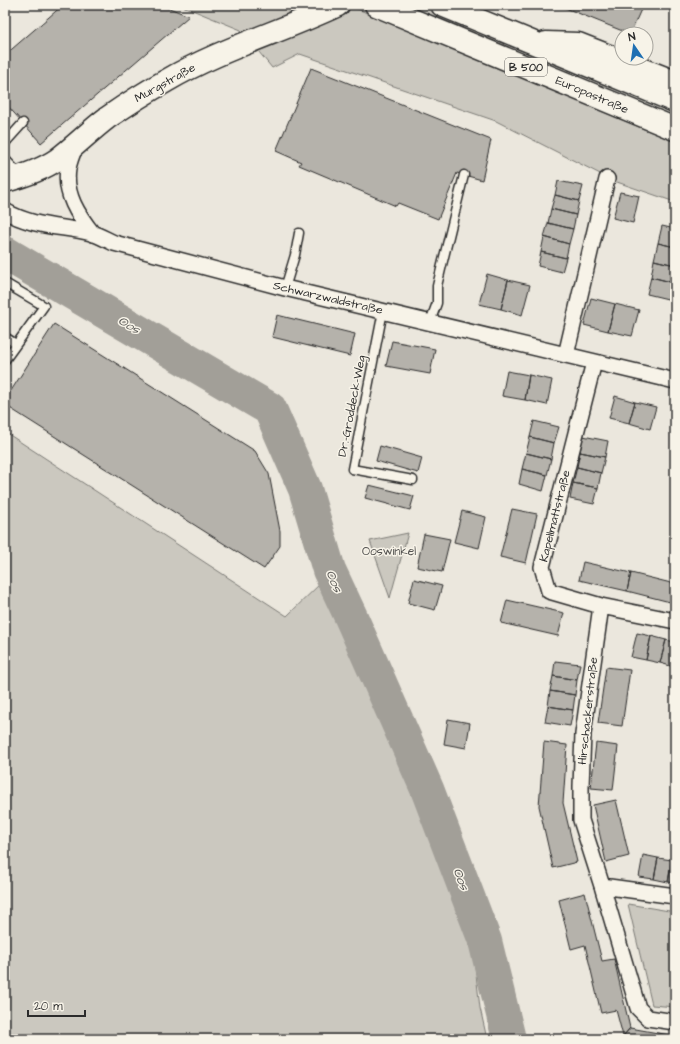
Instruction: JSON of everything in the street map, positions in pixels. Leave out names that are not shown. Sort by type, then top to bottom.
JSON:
[{"type":"main road","name":"Murgstraße","points":[[13,179],[41,168],[57,159],[107,119],[135,100],[184,71],[230,49],[338,5]]},
{"type":"main road","name":"Europastraße","points":[[376,5],[675,129]]},
{"type":"main road","name":"B 500","points":[[442,5],[675,101]]},
{"type":"main road","points":[[531,42],[578,44],[675,82]]},
{"type":"street","name":"Schwarzwaldstraße","points":[[76,145],[68,169],[71,197],[78,215],[93,234]]},
{"type":"street","points":[[566,355],[607,179]]},
{"type":"street","name":"Schwarzwaldstraße","points":[[5,211],[16,218],[36,224],[93,234],[114,243],[285,288],[675,381]]},
{"type":"street","name":"Kapellmattstraße","points":[[594,362],[542,567],[549,591],[601,606],[675,621]]},
{"type":"street","name":"Hirschackerstraße","points":[[601,606],[583,734],[581,820],[638,1008],[648,1018],[675,1022]]},
{"type":"street","points":[[602,886],[675,896]]},
{"type":"lane","points":[[5,143],[23,124]]},
{"type":"lane","points":[[5,160],[13,179]]},
{"type":"lane","points":[[430,322],[437,303],[437,286],[464,175]]},
{"type":"lane","points":[[285,288],[295,255],[299,233]]},
{"type":"lane","points":[[5,283],[44,306],[5,360]]},
{"type":"lane","name":"Dr.-Groddeck-Weg","points":[[383,311],[352,469],[413,480]]},
{"type":"lane","points":[[5,337],[16,344]]},
{"type":"green space","points":[[180,5],[348,5],[675,142],[675,202],[614,181],[496,121],[300,54],[272,68],[241,30]]},
{"type":"green space","points":[[399,5],[419,5],[464,24],[461,31]]},
{"type":"green space","points":[[541,58],[545,58],[675,113],[675,120],[540,63]]},
{"type":"green space","points":[[5,432],[287,616],[325,579],[440,839],[472,940],[480,1008],[487,1039],[5,1039]]},
{"type":"green space","name":"Ooswinkel","points":[[408,533],[390,598],[370,541]]},
{"type":"green space","points":[[628,904],[675,912],[675,1007],[652,1005]]},
{"type":"building","points":[[63,5],[162,5],[189,16],[41,143],[5,103],[5,55]]},
{"type":"building","points":[[558,5],[643,5],[634,26],[614,26],[614,28]]},
{"type":"building","points":[[311,68],[491,140],[482,180],[457,173],[438,219],[398,203],[396,206],[299,165],[301,162],[276,151]]},
{"type":"building","points":[[558,181],[583,186],[579,201],[555,195]]},
{"type":"building","points":[[620,192],[639,196],[633,223],[613,218]]},
{"type":"building","points":[[555,195],[579,201],[576,215],[551,209]]},
{"type":"building","points":[[551,209],[576,215],[573,229],[548,223]]},
{"type":"building","points":[[548,223],[573,229],[569,244],[544,237]]},
{"type":"building","points":[[662,226],[675,229],[675,247],[658,243]]},
{"type":"building","points":[[544,237],[569,244],[566,258],[541,252]]},
{"type":"building","points":[[658,243],[675,247],[675,265],[654,260]]},
{"type":"building","points":[[541,252],[566,258],[562,272],[538,266]]},
{"type":"building","points":[[654,260],[675,265],[675,283],[651,277]]},
{"type":"building","points":[[487,274],[508,280],[501,309],[479,304]]},
{"type":"building","points":[[651,277],[675,283],[672,300],[647,294]]},
{"type":"building","points":[[508,280],[530,285],[522,315],[501,309]]},
{"type":"building","points":[[591,298],[615,304],[608,331],[584,325]]},
{"type":"building","points":[[615,304],[639,310],[632,336],[608,331]]},
{"type":"building","points":[[277,315],[355,334],[350,356],[272,337]]},
{"type":"building","points":[[54,324],[255,451],[269,474],[280,531],[280,546],[264,569],[5,405],[5,400]]},
{"type":"building","points":[[392,341],[435,349],[430,374],[386,366]]},
{"type":"building","points":[[507,371],[529,375],[525,400],[502,396]]},
{"type":"building","points":[[529,375],[552,380],[547,405],[525,400]]},
{"type":"building","points":[[615,396],[635,402],[629,423],[609,418]]},
{"type":"building","points":[[635,402],[656,407],[650,429],[629,423]]},
{"type":"building","points":[[534,421],[559,427],[554,443],[530,437]]},
{"type":"building","points":[[583,436],[608,441],[605,457],[580,452]]},
{"type":"building","points":[[530,437],[554,443],[551,459],[526,453]]},
{"type":"building","points":[[380,446],[422,458],[418,473],[376,461]]},
{"type":"building","points":[[580,452],[605,457],[601,473],[577,467]]},
{"type":"building","points":[[526,453],[551,459],[547,475],[522,469]]},
{"type":"building","points":[[577,467],[601,473],[598,488],[573,483]]},
{"type":"building","points":[[522,469],[547,475],[543,491],[519,484]]},
{"type":"building","points":[[573,483],[598,488],[594,504],[570,499]]},
{"type":"building","points":[[369,485],[414,496],[410,510],[365,498]]},
{"type":"building","points":[[512,509],[537,514],[526,563],[500,557]]},
{"type":"building","points":[[462,511],[486,517],[479,548],[454,542]]},
{"type":"building","points":[[424,534],[450,539],[442,572],[417,567]]},
{"type":"building","points":[[583,562],[631,573],[627,591],[579,580]]},
{"type":"building","points":[[631,573],[675,584],[674,603],[627,591]]},
{"type":"building","points":[[414,579],[442,586],[435,610],[408,603]]},
{"type":"building","points":[[507,600],[564,613],[558,636],[501,623]]},
{"type":"building","points":[[637,633],[651,636],[646,660],[631,657]]},
{"type":"building","points":[[651,636],[666,640],[660,663],[646,660]]},
{"type":"building","points":[[666,640],[675,642],[674,667],[660,663]]},
{"type":"building","points":[[555,661],[580,664],[577,680],[553,676]]},
{"type":"building","points":[[606,667],[630,670],[622,726],[598,723]]},
{"type":"building","points":[[553,676],[577,680],[575,695],[550,691]]},
{"type":"building","points":[[550,691],[575,695],[573,710],[548,706]]},
{"type":"building","points":[[548,706],[573,710],[570,726],[545,722]]},
{"type":"building","points":[[448,719],[470,723],[466,748],[444,744]]},
{"type":"building","points":[[544,742],[567,745],[563,803],[577,862],[553,868],[539,806]]},
{"type":"building","points":[[596,743],[618,746],[613,790],[591,788]]},
{"type":"building","points":[[616,800],[629,856],[606,862],[593,805]]},
{"type":"building","points":[[643,855],[658,858],[654,879],[639,877]]},
{"type":"building","points":[[658,858],[672,860],[668,882],[654,879]]},
{"type":"building","points":[[672,860],[675,861],[675,883],[668,882]]},
{"type":"building","points":[[585,893],[602,961],[614,959],[630,1028],[623,1036],[616,1010],[601,1013],[585,945],[571,949],[559,900]]},
{"type":"building","points":[[630,1028],[675,1036],[675,1039],[621,1039]]},
{"type":"waterway","name":"Oos","points":[[5,253],[270,409],[305,489],[329,570],[427,789],[485,941],[509,1039]]}]
